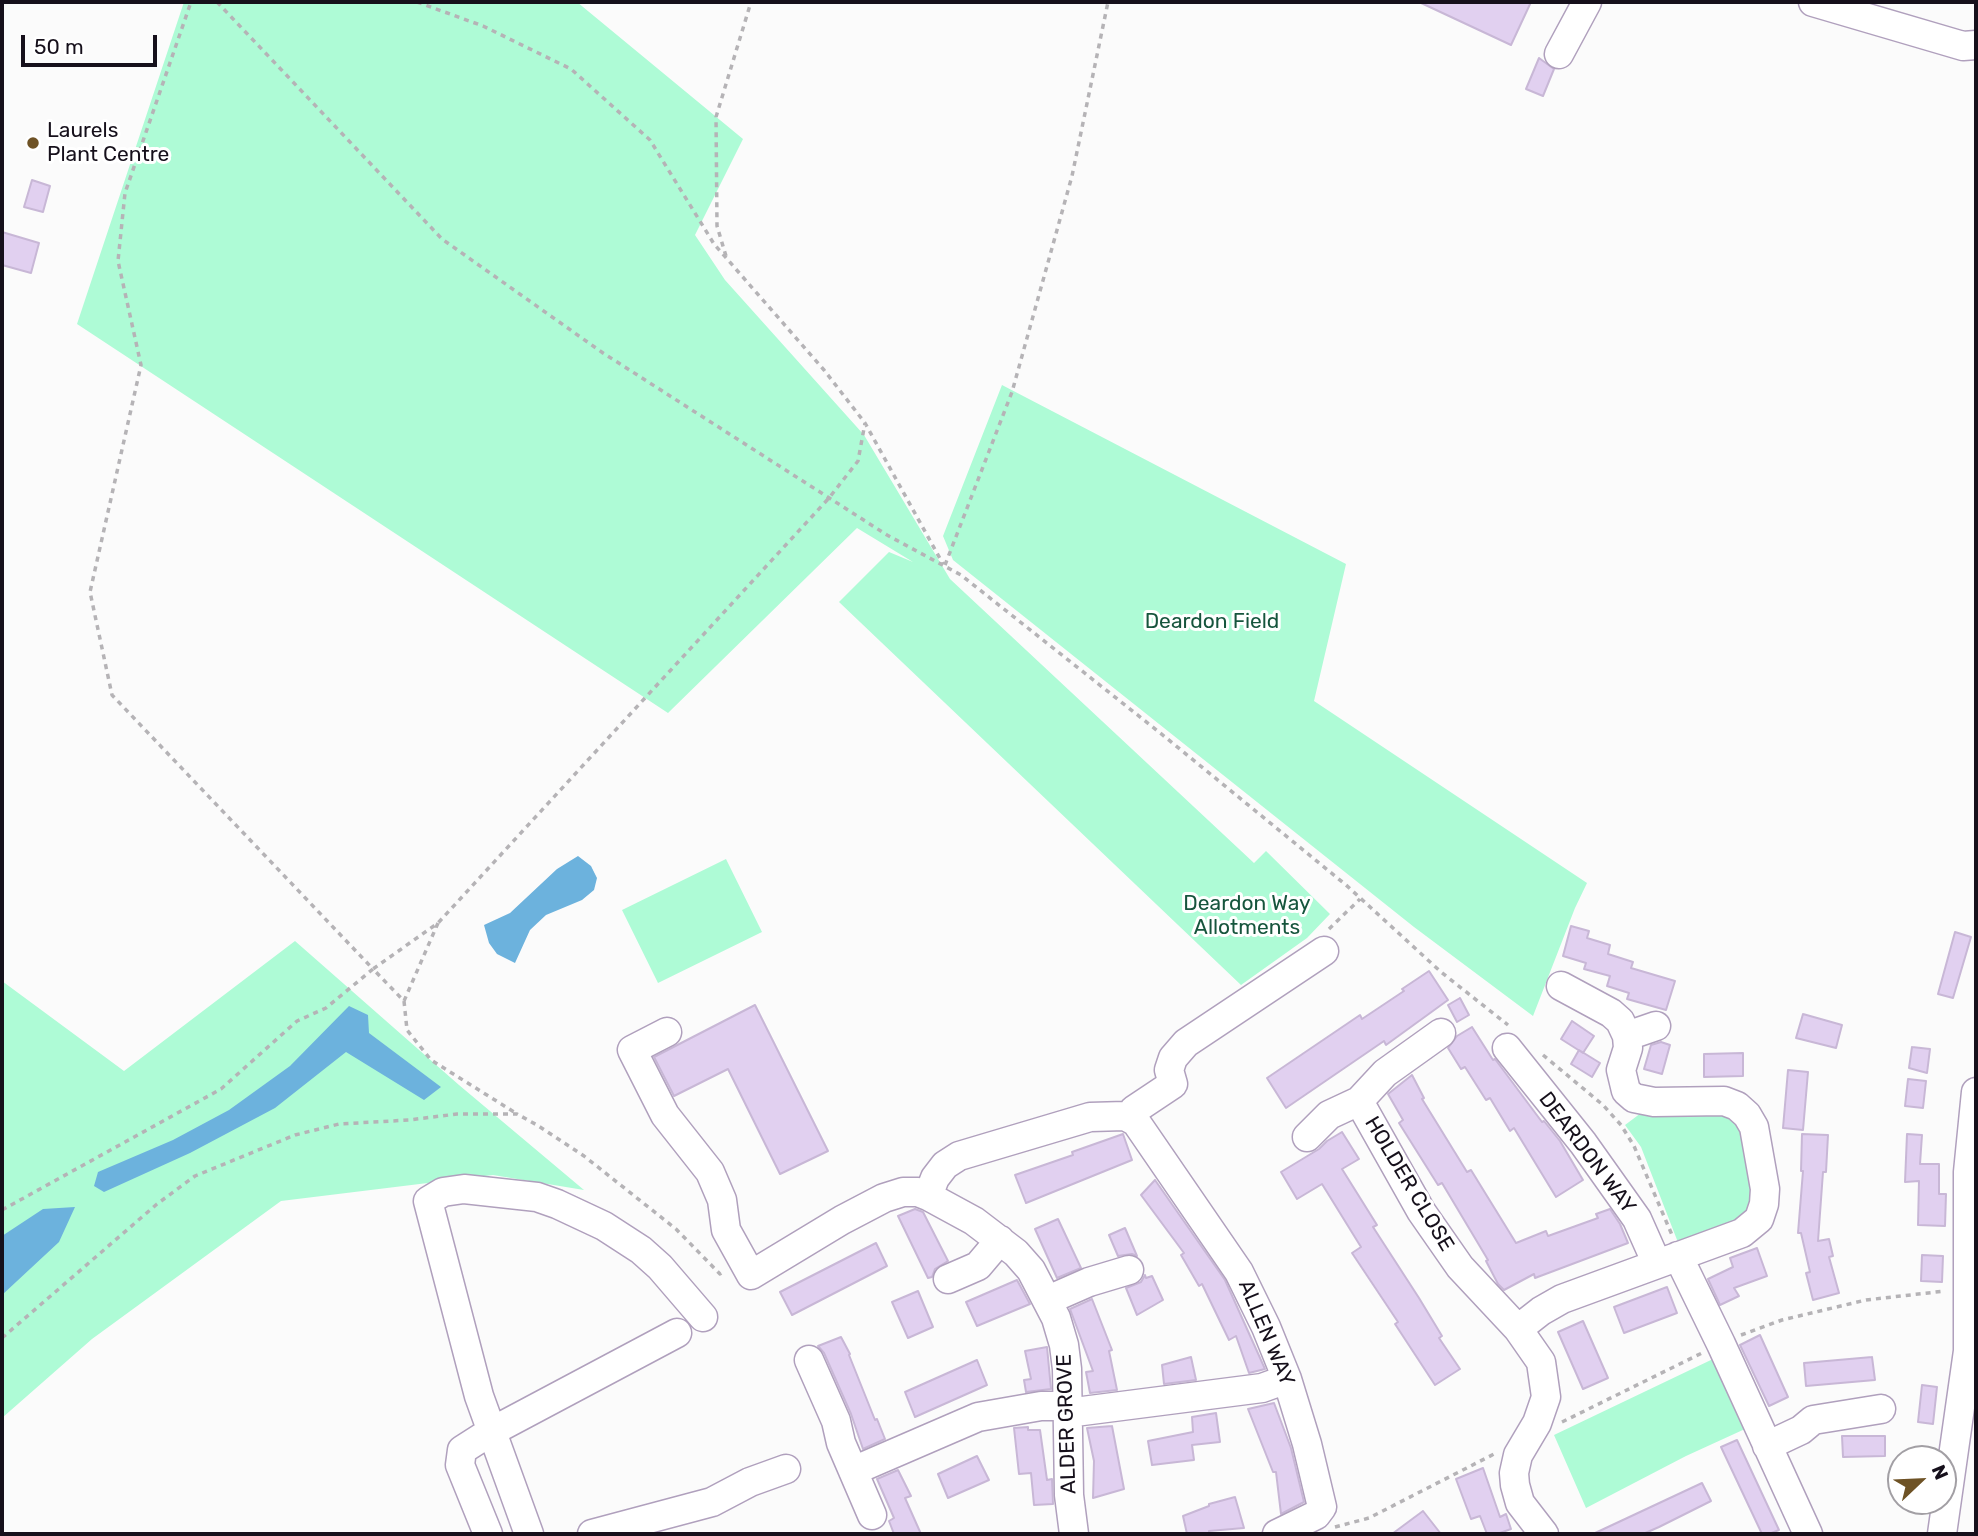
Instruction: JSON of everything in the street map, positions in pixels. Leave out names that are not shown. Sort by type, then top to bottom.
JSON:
[{"type":"street","points":[[1559,54],[1587,2]]},
{"type":"street","points":[[1813,2],[1963,46],[1976,45]]},
{"type":"street","points":[[1137,1125],[1134,1110],[1173,1084],[1169,1070],[1173,1058],[1186,1043],[1325,942]]},
{"type":"street","points":[[1544,1534],[1520,1503],[1515,1485],[1514,1465],[1537,1423],[1546,1397],[1541,1362],[1518,1329],[1562,1299],[1742,1233],[1759,1219],[1765,1189],[1754,1127],[1737,1106],[1724,1101],[1654,1102],[1634,1098],[1626,1091],[1621,1070],[1628,1048],[1627,1036],[1620,1021],[1611,1013],[1561,986]]},
{"type":"street","points":[[1627,1036],[1656,1026]]},
{"type":"street","points":[[667,1032],[632,1050],[665,1115],[710,1172],[722,1200],[726,1230],[746,1267]]},
{"type":"street","name":"HOLDER CLOSE","points":[[1307,1137],[1329,1115],[1359,1101],[1385,1073],[1441,1033]]},
{"type":"street","name":"DEARDON WAY","points":[[1507,1048],[1583,1143],[1668,1260],[1762,1435],[1808,1534]]},
{"type":"street","points":[[1942,1534],[1968,1351],[1968,1172],[1976,1092]]},
{"type":"street","name":"HOLDER CLOSE","points":[[1359,1101],[1429,1222],[1460,1267],[1518,1329]]},
{"type":"street","points":[[928,1196],[935,1178],[945,1165],[959,1156],[1090,1117],[1118,1116],[1137,1125]]},
{"type":"street","name":"ALLEN WAY","points":[[1137,1125],[1239,1272],[1266,1327],[1287,1379],[1307,1444],[1322,1507],[1316,1516],[1277,1534]]},
{"type":"street","points":[[529,1534],[479,1396],[428,1201],[434,1196],[464,1189],[537,1197],[556,1204],[604,1226],[641,1250],[703,1317]]},
{"type":"street","name":"ALDER GROVE","points":[[746,1267],[884,1198],[903,1192],[918,1192],[928,1196],[974,1221],[1016,1253],[1031,1270],[1048,1300],[1064,1345],[1067,1369],[1069,1495],[1074,1534]]},
{"type":"street","points":[[948,1279],[978,1266],[1000,1240]]},
{"type":"street","points":[[1048,1300],[1089,1282],[1129,1270]]},
{"type":"street","points":[[488,1534],[460,1460],[462,1451],[469,1444],[677,1333]]},
{"type":"street","points":[[808,1360],[836,1421],[841,1443],[872,1515]]},
{"type":"street","points":[[853,1471],[978,1417],[1041,1406],[1067,1410],[1262,1388],[1287,1379]]},
{"type":"street","points":[[1762,1435],[1801,1430],[1813,1420],[1881,1409]]},
{"type":"street","points":[[592,1534],[712,1502],[750,1482],[786,1469]]},
{"type":"path","points":[[191,2],[125,193],[118,261],[141,365],[90,592],[112,695],[404,1001]]},
{"type":"path","points":[[217,2],[442,239],[603,353],[887,535],[961,575],[1040,635],[1360,899],[1325,942]]},
{"type":"path","points":[[417,2],[483,26],[571,69],[650,140],[714,244],[824,370],[864,423],[945,565]]},
{"type":"path","points":[[726,259],[717,226],[716,117],[751,2]]},
{"type":"path","points":[[945,565],[1012,392],[1072,176],[1108,2]]},
{"type":"path","points":[[2,1210],[221,1089],[297,1021],[326,1008],[373,969],[438,923],[829,498],[858,461],[864,423]]},
{"type":"path","points":[[438,923],[404,1001],[407,1030],[431,1060],[584,1156],[683,1235],[720,1274],[746,1267]]},
{"type":"path","points":[[2,1338],[157,1204],[195,1176],[228,1161],[295,1135],[339,1124],[457,1114],[517,1114]]},
{"type":"path","points":[[1333,1528],[1369,1518],[1499,1451]]},
{"type":"green space","name":"Deardon Way Allotments","points":[[184,2],[577,2],[743,139],[695,235],[725,280],[864,435],[950,579],[1254,863],[1266,851],[1330,914],[1307,938],[1241,985],[839,602],[889,552],[913,562],[857,528],[668,713],[77,324]]},
{"type":"green space","name":"Deardon Field","points":[[1002,385],[1346,564],[1314,701],[1587,883],[1533,1016],[1414,927],[953,560],[943,536]]},
{"type":"green space","points":[[726,859],[762,932],[658,983],[622,910]]},
{"type":"green space","points":[[295,941],[584,1190],[493,1175],[281,1201],[92,1339],[2,1418],[2,981],[124,1071]]},
{"type":"green space","points":[[1710,1111],[1733,1118],[1742,1134],[1754,1194],[1751,1207],[1739,1222],[1679,1245],[1641,1147],[1625,1125],[1641,1113]]},
{"type":"green space","points":[[1713,1359],[1745,1429],[1586,1508],[1554,1435]]},
{"type":"water","points":[[578,856],[591,866],[597,878],[594,890],[582,900],[546,915],[530,930],[515,963],[497,954],[489,943],[484,925],[510,913],[557,869]]},
{"type":"water","points":[[349,1006],[368,1015],[369,1033],[441,1087],[424,1100],[346,1052],[275,1108],[190,1153],[104,1192],[94,1186],[98,1172],[173,1140],[229,1110],[290,1066]]},
{"type":"water","points":[[75,1207],[59,1242],[2,1295],[2,1236],[43,1209]]},
{"type":"building","points":[[1419,2],[1531,2],[1511,45]]},
{"type":"building","points":[[1539,58],[1554,69],[1543,96],[1526,89]]},
{"type":"building","points":[[32,180],[50,186],[43,212],[24,207]]},
{"type":"building","points":[[2,232],[39,243],[31,273],[2,265]]},
{"type":"building","points":[[1571,926],[1589,931],[1587,938],[1610,945],[1608,954],[1633,962],[1631,968],[1675,981],[1666,1010],[1627,999],[1629,993],[1607,986],[1610,976],[1584,969],[1586,963],[1563,956]]},
{"type":"building","points":[[1955,932],[1971,937],[1953,998],[1938,994]]},
{"type":"building","points":[[1429,971],[1448,1000],[1386,1045],[1384,1041],[1286,1108],[1267,1078],[1360,1015],[1362,1019]]},
{"type":"building","points":[[1460,998],[1469,1015],[1457,1022],[1448,1005]]},
{"type":"building","points":[[755,1005],[828,1151],[780,1174],[728,1069],[674,1096],[654,1057]]},
{"type":"building","points":[[1803,1014],[1842,1025],[1836,1048],[1796,1038]]},
{"type":"building","points":[[1572,1021],[1594,1036],[1583,1053],[1561,1039]]},
{"type":"building","points":[[1472,1027],[1493,1060],[1495,1059],[1542,1122],[1544,1121],[1560,1141],[1583,1180],[1556,1197],[1514,1128],[1510,1131],[1490,1098],[1486,1100],[1465,1067],[1461,1069],[1448,1048],[1457,1036]]},
{"type":"building","points":[[1661,1042],[1670,1045],[1662,1074],[1644,1069],[1651,1045]]},
{"type":"building","points":[[1912,1047],[1930,1049],[1927,1073],[1909,1068]]},
{"type":"building","points":[[1579,1050],[1600,1063],[1592,1077],[1571,1064]]},
{"type":"building","points":[[1743,1053],[1743,1076],[1704,1077],[1704,1054]]},
{"type":"building","points":[[1788,1070],[1808,1072],[1803,1130],[1783,1128]]},
{"type":"building","points":[[1412,1075],[1424,1098],[1422,1099],[1467,1172],[1471,1170],[1516,1243],[1546,1231],[1548,1236],[1598,1218],[1596,1214],[1610,1209],[1628,1243],[1535,1278],[1534,1274],[1504,1290],[1498,1284],[1486,1261],[1488,1260],[1442,1183],[1438,1185],[1399,1123],[1403,1120],[1388,1094]]},
{"type":"building","points":[[1908,1079],[1926,1081],[1923,1108],[1905,1106]]},
{"type":"building","points":[[1342,1132],[1359,1159],[1342,1169],[1377,1225],[1373,1227],[1419,1298],[1442,1336],[1439,1338],[1460,1369],[1435,1385],[1395,1324],[1398,1322],[1352,1253],[1361,1247],[1322,1184],[1297,1199],[1281,1172]]},
{"type":"building","points":[[1123,1134],[1132,1160],[1026,1203],[1015,1175]]},
{"type":"building","points":[[1802,1134],[1828,1135],[1818,1241],[1829,1239],[1833,1256],[1829,1257],[1839,1293],[1813,1300],[1806,1273],[1810,1272],[1801,1233],[1798,1233],[1803,1171]]},
{"type":"building","points":[[1907,1134],[1922,1135],[1920,1164],[1939,1164],[1939,1194],[1946,1194],[1945,1226],[1918,1225],[1919,1181],[1905,1182]]},
{"type":"building","points":[[1155,1180],[1225,1280],[1265,1369],[1249,1373],[1236,1336],[1229,1340],[1202,1284],[1199,1286],[1181,1255],[1184,1253],[1141,1195]]},
{"type":"building","points":[[915,1209],[923,1212],[948,1261],[935,1269],[932,1277],[928,1278],[898,1216]]},
{"type":"building","points":[[1058,1219],[1081,1268],[1057,1278],[1035,1229]]},
{"type":"building","points":[[1125,1228],[1137,1256],[1118,1256],[1109,1235]]},
{"type":"building","points":[[876,1243],[887,1266],[792,1315],[780,1292]]},
{"type":"building","points":[[1757,1248],[1767,1276],[1734,1288],[1739,1296],[1720,1305],[1708,1279],[1733,1267],[1730,1258]]},
{"type":"building","points":[[1922,1255],[1943,1256],[1942,1282],[1921,1281]]},
{"type":"building","points":[[1145,1275],[1146,1278],[1152,1276],[1163,1300],[1137,1315],[1126,1288],[1141,1282]]},
{"type":"building","points":[[1017,1280],[1030,1304],[977,1326],[966,1302]]},
{"type":"building","points":[[1667,1287],[1677,1313],[1624,1333],[1614,1307]]},
{"type":"building","points":[[918,1291],[933,1327],[908,1338],[892,1302]]},
{"type":"building","points":[[1092,1299],[1112,1350],[1109,1351],[1117,1390],[1090,1393],[1086,1372],[1093,1371],[1070,1309]]},
{"type":"building","points":[[1583,1321],[1608,1378],[1583,1389],[1558,1332]]},
{"type":"building","points":[[1760,1335],[1788,1397],[1769,1406],[1740,1345]]},
{"type":"building","points":[[841,1337],[885,1439],[863,1449],[851,1414],[824,1353],[818,1346]]},
{"type":"building","points":[[1047,1347],[1051,1389],[1026,1392],[1024,1380],[1031,1379],[1025,1351]]},
{"type":"building","points":[[1191,1357],[1196,1380],[1164,1384],[1162,1365]]},
{"type":"building","points":[[1872,1357],[1875,1380],[1806,1386],[1804,1363]]},
{"type":"building","points":[[977,1360],[987,1385],[915,1417],[905,1392]]},
{"type":"building","points":[[1922,1385],[1937,1387],[1933,1424],[1918,1422]]},
{"type":"building","points":[[1274,1403],[1291,1448],[1304,1502],[1281,1514],[1276,1472],[1273,1472],[1248,1409]]},
{"type":"building","points":[[1216,1413],[1220,1442],[1192,1445],[1194,1460],[1152,1465],[1148,1441],[1193,1432],[1192,1417]]},
{"type":"building","points":[[1112,1426],[1124,1489],[1093,1498],[1094,1461],[1087,1428]]},
{"type":"building","points":[[1028,1427],[1028,1430],[1040,1430],[1047,1480],[1052,1479],[1053,1504],[1034,1505],[1031,1473],[1019,1474],[1014,1428]]},
{"type":"building","points":[[1842,1436],[1885,1436],[1885,1456],[1843,1457]]},
{"type":"building","points":[[1737,1440],[1779,1530],[1762,1534],[1721,1447]]},
{"type":"building","points":[[977,1456],[989,1480],[948,1498],[938,1474]]},
{"type":"building","points":[[1483,1468],[1500,1517],[1506,1514],[1511,1529],[1497,1534],[1487,1534],[1480,1516],[1471,1519],[1456,1479]]},
{"type":"building","points":[[898,1470],[911,1496],[905,1498],[921,1534],[894,1534],[889,1521],[894,1518],[877,1479]]},
{"type":"building","points":[[1702,1483],[1711,1501],[1659,1527],[1643,1534],[1593,1534]]},
{"type":"building","points":[[1235,1497],[1244,1528],[1209,1531],[1209,1534],[1187,1534],[1183,1516],[1209,1504]]},
{"type":"building","points":[[1423,1511],[1441,1534],[1392,1534]]},
{"type":"place","name":"Laurels Plant Centre","points":[[33,143]]}]
